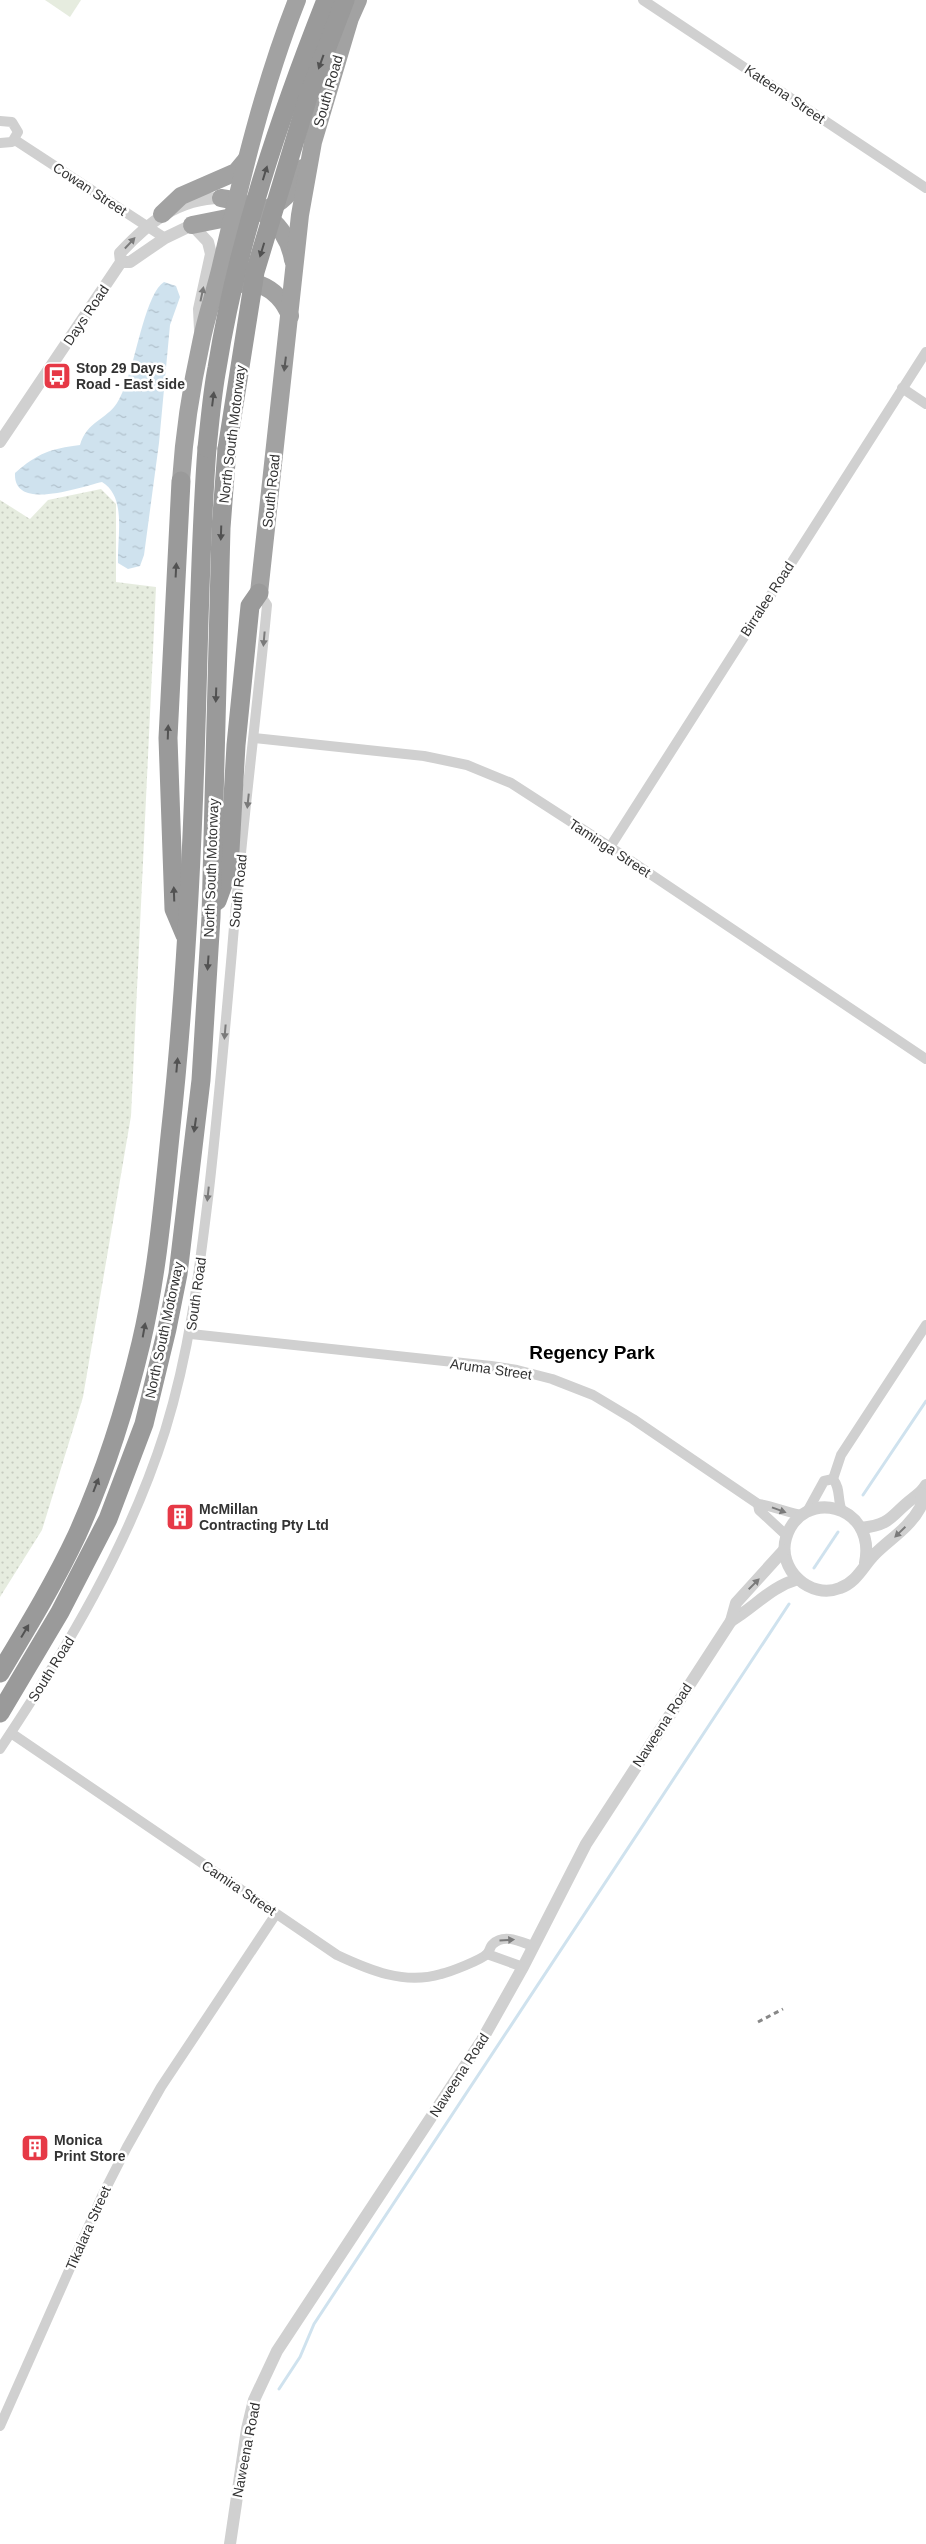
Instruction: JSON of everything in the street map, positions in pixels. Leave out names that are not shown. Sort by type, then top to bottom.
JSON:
[{"type":"highway","points":[[187,941],[174,909],[168,738],[181,482],[187,429],[201,342],[212,305],[230,205],[297,0]]},
{"type":"highway","name":"North South Motorway","points":[[0,1673],[40,1605],[77,1535],[110,1450],[141,1343],[157,1260],[175,1091],[187,941],[196,727],[201,528],[207,448],[217,368],[237,272],[290,91],[326,0]]},
{"type":"highway","name":"North South Motorway","points":[[0,1713],[60,1612],[108,1519],[144,1424],[167,1330],[178,1274],[185,1196],[201,1080],[211,917],[221,538],[227,450],[255,272],[308,97],[345,0]]},
{"type":"highway","name":"South Road","points":[[259,593],[300,215],[313,142],[350,18],[358,0]]},
{"type":"highway","points":[[264,100],[265,119],[279,133],[298,136],[308,133],[320,120]]},
{"type":"highway","points":[[260,212],[282,202],[289,194],[295,185],[313,142]]},
{"type":"highway","points":[[162,214],[180,196],[236,172],[246,160]]},
{"type":"highway","points":[[192,226],[230,205],[260,212],[279,227],[293,256],[294,268],[290,316]]},
{"type":"highway","points":[[212,305],[231,289],[251,283],[265,286],[277,293],[286,303],[290,316]]},
{"type":"highway","points":[[211,917],[228,868],[236,745],[250,606],[259,593]]},
{"type":"street","name":"Kateena Street","points":[[644,0],[926,188]]},
{"type":"street","points":[[0,121],[9,120],[15,125],[18,132],[15,140],[9,144],[0,143]]},
{"type":"street","name":"Cowan Street","points":[[15,140],[164,238]]},
{"type":"street","name":"Days Road","points":[[0,442],[121,262],[120,253],[162,214],[197,201],[230,205]]},
{"type":"street","points":[[121,262],[130,262],[164,238],[192,226],[208,242],[210,254],[199,309],[201,342]]},
{"type":"street","name":"Birralee Road","points":[[610,846],[926,352]]},
{"type":"street","points":[[902,388],[926,404]]},
{"type":"street","name":"South Road","points":[[0,1749],[74,1631],[108,1571],[129,1523],[164,1432],[191,1334],[222,1068],[233,939],[267,605],[259,593]]},
{"type":"street","name":"Taminga Street","points":[[254,738],[424,756],[467,765],[510,783],[610,846],[926,1059]]},
{"type":"street","points":[[833,1479],[841,1455],[926,1325]]},
{"type":"street","name":"Aruma Street","points":[[191,1334],[491,1366],[518,1370],[552,1379],[593,1395],[633,1419],[758,1504],[763,1503],[783,1512],[804,1514]]},
{"type":"street","points":[[833,1479],[839,1486],[839,1504],[842,1511]]},
{"type":"street","points":[[833,1479],[824,1481],[804,1514],[792,1524],[786,1536],[784,1550],[787,1563],[798,1579],[814,1589],[827,1591],[839,1589],[850,1583],[859,1574],[865,1563],[907,1525],[921,1506],[924,1489]]},
{"type":"street","points":[[861,1528],[878,1526],[890,1520],[924,1489]]},
{"type":"street","name":"Aruma Street","points":[[758,1504],[759,1510],[786,1536]]},
{"type":"street","points":[[804,1514],[830,1508],[849,1515],[861,1528],[867,1545],[865,1563]]},
{"type":"street","name":"Naweena Road","points":[[230,2544],[247,2429],[254,2400],[264,2376],[295,2322],[482,2040],[523,1967],[586,1844],[731,1621],[736,1603],[784,1550]]},
{"type":"street","name":"Naweena Road","points":[[731,1621],[748,1611],[758,1600],[776,1588],[798,1579]]},
{"type":"street","name":"Camira Street","points":[[11,1733],[276,1914],[337,1954],[366,1968],[395,1977],[441,1974],[487,1954],[492,1944],[501,1939],[515,1940],[533,1946]]},
{"type":"street","name":"Tikalara Street","points":[[0,2426],[102,2196],[127,2147],[161,2087],[276,1914]]},
{"type":"street","points":[[487,1954],[523,1967]]},
{"type":"shaded area","points":[[45,0],[81,0],[70,17]]},
{"type":"shaded area","points":[[101,489],[116,504],[116,582],[156,587],[131,1116],[83,1397],[42,1530],[0,1597],[0,500],[30,519],[48,500]]},
{"type":"water","points":[[164,282],[176,286],[180,297],[170,325],[159,443],[144,555],[140,566],[128,569],[118,563],[118,507],[110,489],[102,482],[64,492],[36,494],[25,492],[17,485],[15,473],[38,456],[60,448],[80,445],[87,431],[113,409],[122,393],[129,374],[147,310],[158,288]]},
{"type":"waterway","points":[[863,1495],[926,1401]]},
{"type":"waterway","points":[[814,1568],[838,1532]]},
{"type":"waterway","points":[[279,2389],[300,2357],[314,2324],[789,1604]]},
{"type":"railway","points":[[758,2022],[783,2009]]},
{"type":"place","name":"Stop 29 Days Road - East side","points":[[57,376]]},
{"type":"place","name":"McMillan Contracting Pty Ltd","points":[[180,1517]]},
{"type":"place","name":"Monica Print Store","points":[[35,2148]]},
{"type":"district","name":"Regency Park","points":[[592,1352]]}]
